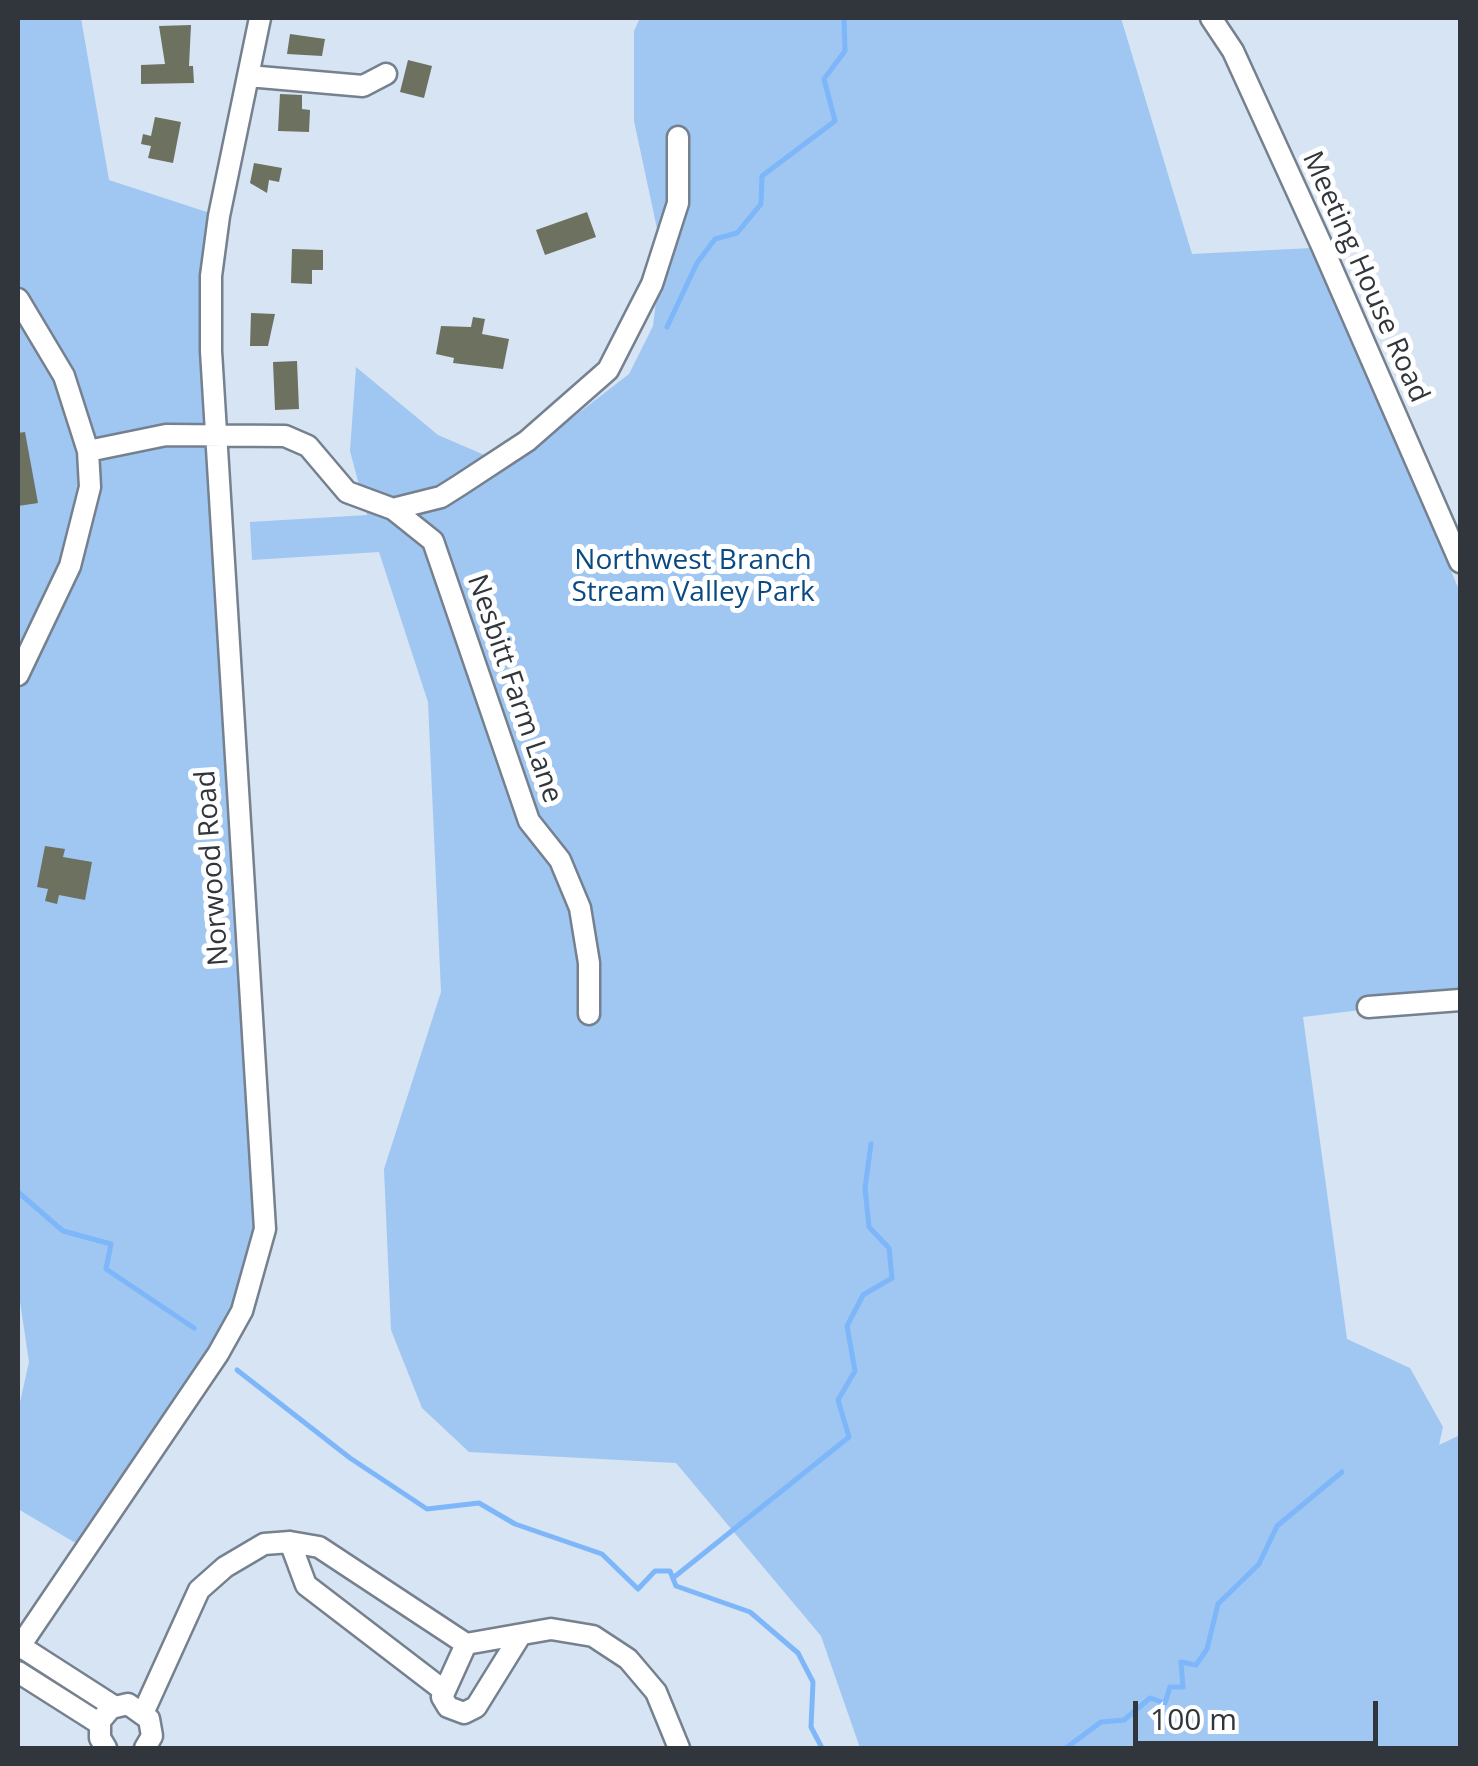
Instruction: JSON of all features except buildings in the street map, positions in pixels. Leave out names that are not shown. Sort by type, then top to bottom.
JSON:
[{"type":"street","name":"Norwood Road","points":[[18,1648],[226,1340],[248,1296],[265,1229],[216,433],[211,276],[260,18]]},
{"type":"street","name":"Meeting House Road","points":[[1211,18],[1233,51],[1298,192],[1460,562]]},
{"type":"street","points":[[248,76],[363,86],[386,74]]},
{"type":"street","points":[[393,509],[451,491],[527,441],[608,370],[652,284],[678,203],[678,137]]},
{"type":"street","points":[[18,299],[64,376],[88,452],[86,514],[70,566],[18,675]]},
{"type":"street","name":"Nesbitt Farm Lane","points":[[88,452],[166,434],[285,436],[308,446],[346,492],[393,509],[433,541],[529,822],[547,840],[571,884],[589,964],[589,1014]]},
{"type":"street","points":[[1368,1007],[1460,1000]]},
{"type":"street","points":[[290,1542],[306,1584],[443,1690],[448,1708],[470,1712],[520,1636]]},
{"type":"street","points":[[144,1712],[200,1590],[224,1567],[264,1544],[290,1542],[319,1547],[466,1644],[551,1629],[593,1636],[628,1658],[656,1692],[679,1748]]},
{"type":"street","points":[[443,1690],[466,1644]]},
{"type":"street","points":[[18,1648],[116,1706]]},
{"type":"street","points":[[18,1672],[100,1724],[106,1748]]},
{"type":"street","points":[[100,1724],[116,1706],[128,1704],[144,1712],[152,1727],[147,1748]]},
{"type":"green space","points":[[18,18],[81,18],[109,180],[219,216],[211,276],[265,1229],[242,1311],[84,1548],[18,1509],[18,1411],[29,1362],[18,1288]]},
{"type":"green space","name":"Northwest Branch Stream Valley Park","points":[[640,18],[1121,18],[1192,254],[1312,248],[1460,592],[1460,998],[1303,1017],[1347,1339],[1410,1368],[1443,1427],[1439,1445],[1460,1435],[1460,1748],[860,1748],[821,1636],[676,1463],[469,1452],[422,1408],[391,1330],[384,1169],[441,992],[428,702],[379,552],[252,560],[250,522],[367,515],[350,451],[356,367],[438,435],[510,466],[629,374],[653,326],[662,252],[634,121],[634,31]]},
{"type":"waterway","points":[[667,327],[697,263],[715,239],[737,233],[761,204],[762,176],[835,121],[824,79],[845,51],[844,18]]},
{"type":"waterway","points":[[673,1578],[849,1437],[838,1400],[855,1371],[847,1326],[863,1295],[892,1278],[889,1248],[869,1227],[865,1188],[871,1144]]},
{"type":"waterway","points":[[18,1192],[63,1231],[111,1244],[106,1269],[194,1328]]},
{"type":"waterway","points":[[237,1370],[350,1458],[427,1509],[479,1503],[515,1524],[602,1554],[638,1589],[655,1571],[670,1571],[676,1586],[750,1612],[798,1653],[813,1682],[811,1727],[822,1748]]},
{"type":"waterway","points":[[1066,1748],[1101,1722],[1124,1720],[1150,1698],[1165,1703],[1170,1687],[1183,1687],[1181,1662],[1196,1665],[1207,1649],[1218,1604],[1259,1564],[1277,1526],[1342,1472]]}]
